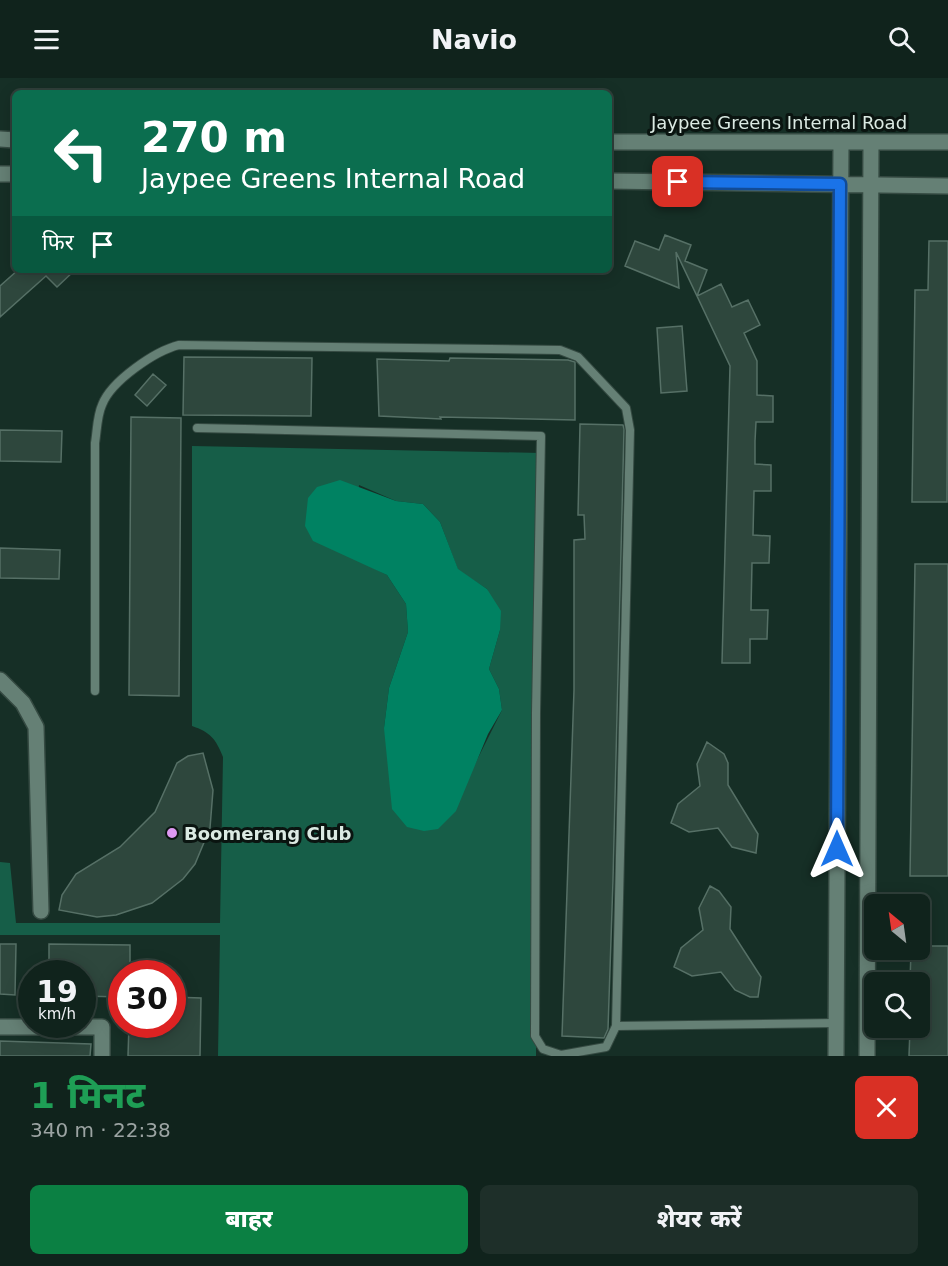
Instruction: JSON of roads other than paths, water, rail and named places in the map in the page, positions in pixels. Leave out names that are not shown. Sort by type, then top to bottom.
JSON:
[{"type":"street","name":"Jaypee Greens Internal Road","points":[[612,142],[948,142]]},
{"type":"street","points":[[836,1056],[841,142]]},
{"type":"street","points":[[867,1056],[871,142]]},
{"type":"street","points":[[612,182],[948,186]]},
{"type":"street","points":[[0,680],[23,703],[36,727],[41,911]]},
{"type":"street","points":[[0,1027],[102,1027],[102,1056]]},
{"type":"lane","points":[[95,691],[95,443],[102,404],[119,384],[148,357],[179,345],[560,350],[578,357],[626,408],[630,430],[616,1026],[606,1047],[561,1055],[543,1049],[535,1036],[536,725],[541,436],[197,428]]},
{"type":"lane","points":[[616,1026],[836,1023]]},
{"type":"place","name":"Boomerang Club","points":[[172,833]]}]
